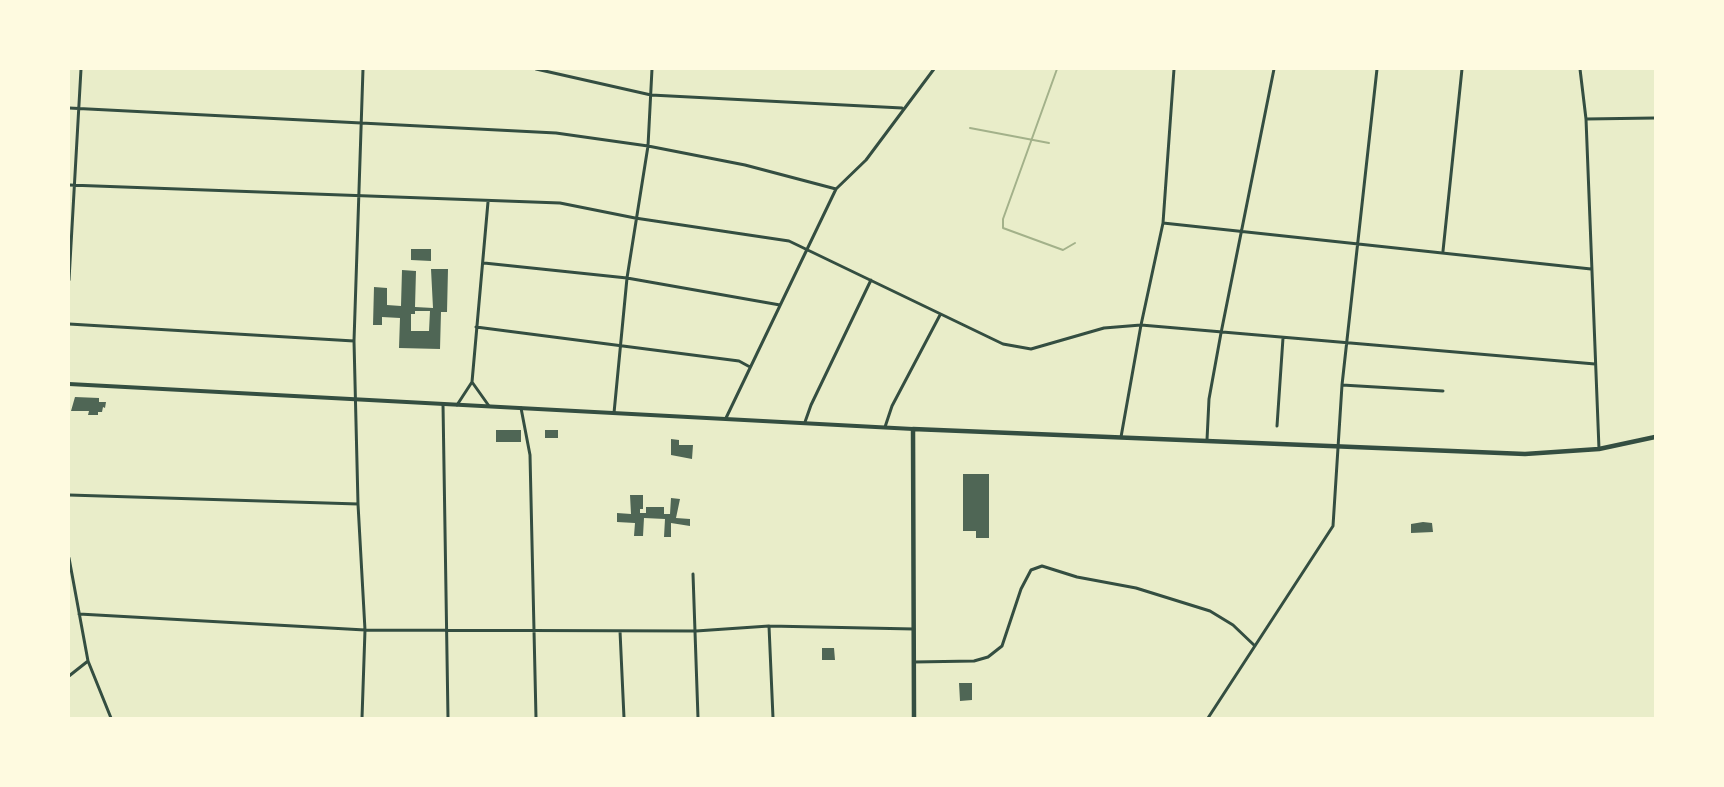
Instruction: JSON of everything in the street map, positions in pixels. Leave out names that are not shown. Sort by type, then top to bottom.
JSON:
[{"type":"main road","points":[[914,718],[913,429],[1525,454],[1599,449],[1655,437]]},
{"type":"street","points":[[69,280],[81,69]]},
{"type":"street","points":[[362,718],[364,630],[354,341],[361,196],[363,69]]},
{"type":"street","points":[[536,69],[651,95],[902,108]]},
{"type":"street","points":[[614,413],[627,278],[648,146],[652,69]]},
{"type":"street","points":[[726,418],[836,189],[866,160],[902,108],[934,69]]},
{"type":"street","points":[[1121,437],[1141,325],[1163,223],[1174,69]]},
{"type":"street","points":[[1207,440],[1209,399],[1274,69]]},
{"type":"street","points":[[1208,718],[1333,526],[1342,385],[1360,242],[1377,69]]},
{"type":"street","points":[[1443,251],[1462,69]]},
{"type":"street","points":[[1580,69],[1586,119],[1599,449]]},
{"type":"street","points":[[69,108],[556,133],[648,146],[745,165],[836,189]]},
{"type":"street","points":[[1586,119],[1655,118]]},
{"type":"street","points":[[69,185],[560,203],[635,218],[789,241],[1003,344],[1031,349],[1104,328],[1141,325],[1595,364]]},
{"type":"street","points":[[457,405],[472,382],[488,202]]},
{"type":"street","points":[[1163,223],[1360,242],[1591,269]]},
{"type":"street","points":[[484,263],[627,278],[780,306]]},
{"type":"street","points":[[805,422],[871,280]]},
{"type":"street","points":[[885,427],[892,406],[940,315]]},
{"type":"street","points":[[69,324],[354,341]]},
{"type":"street","points":[[476,327],[740,361],[751,367]]},
{"type":"street","points":[[1277,426],[1283,338]]},
{"type":"street","points":[[472,382],[489,406]]},
{"type":"street","points":[[69,384],[913,429]]},
{"type":"street","points":[[1342,385],[1443,391]]},
{"type":"street","points":[[443,404],[448,718]]},
{"type":"street","points":[[521,408],[530,455],[536,718]]},
{"type":"street","points":[[69,495],[358,504]]},
{"type":"street","points":[[69,558],[88,661],[111,718]]},
{"type":"street","points":[[914,662],[974,661],[988,657],[1002,646],[1021,589],[1031,570],[1042,566],[1077,577],[1136,588],[1210,611],[1233,625],[1255,646]]},
{"type":"street","points":[[693,574],[698,718]]},
{"type":"street","points":[[79,614],[364,630],[534,633],[696,631],[769,626],[914,629]]},
{"type":"street","points":[[769,626],[773,718]]},
{"type":"street","points":[[620,631],[624,718]]},
{"type":"street","points":[[69,676],[88,661]]},
{"type":"building","points":[[411,249],[431,249],[431,261],[411,260]]},
{"type":"building","points":[[431,269],[448,269],[447,312],[441,312],[440,349],[399,348],[400,318],[382,317],[382,325],[373,325],[374,287],[387,288],[387,305],[401,306],[402,270],[416,271],[415,307],[433,308]],"holes":[[[415,311],[430,311],[429,331],[411,331],[411,314],[415,314]]]},
{"type":"building","points":[[75,397],[99,398],[99,402],[106,402],[105,408],[103,407],[102,412],[98,412],[98,415],[88,415],[89,411],[71,411]]},
{"type":"building","points":[[496,430],[521,430],[521,442],[496,442]]},
{"type":"building","points":[[545,430],[558,430],[558,438],[545,438]]},
{"type":"building","points":[[671,439],[679,440],[679,445],[693,445],[692,459],[671,455]]},
{"type":"building","points":[[963,474],[989,474],[989,538],[976,538],[976,531],[963,531]]},
{"type":"building","points":[[630,495],[643,495],[643,509],[640,509],[640,513],[646,513],[646,507],[664,507],[664,514],[670,514],[671,498],[680,499],[676,518],[690,519],[690,526],[671,523],[671,537],[664,537],[665,519],[644,518],[643,536],[634,536],[635,523],[617,522],[617,513],[631,514]]},
{"type":"building","points":[[1432,523],[1433,532],[1411,533],[1411,524]]},
{"type":"building","points":[[822,648],[834,648],[835,660],[822,660]]},
{"type":"building","points":[[959,683],[972,683],[972,700],[960,701]]},
{"type":"waterway","points":[[1057,69],[1003,219],[1003,228],[1063,250],[1075,243]]},
{"type":"waterway","points":[[970,128],[1049,143]]}]
